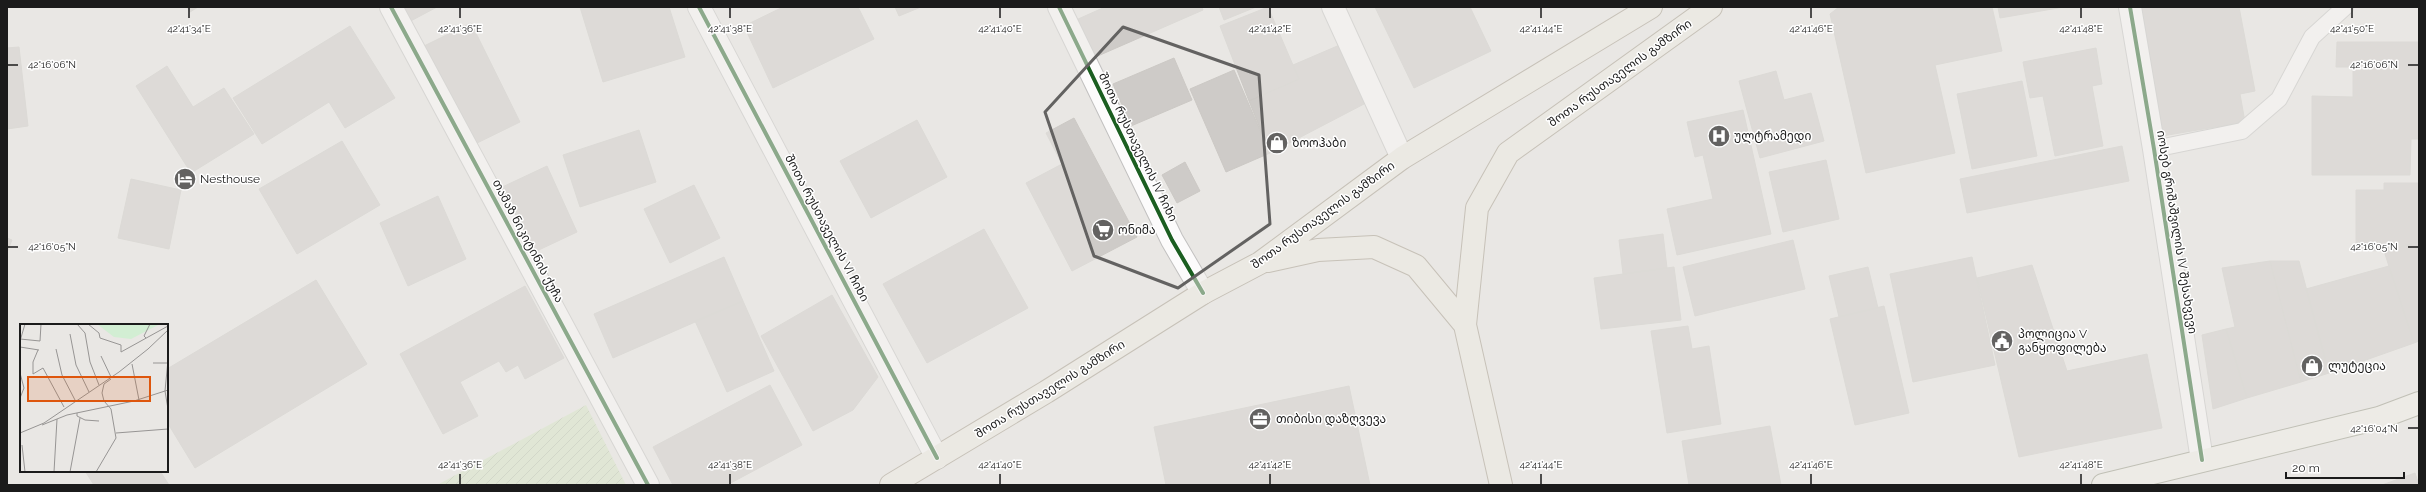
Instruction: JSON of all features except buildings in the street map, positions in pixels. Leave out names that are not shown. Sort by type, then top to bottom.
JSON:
[{"type":"main road","name":"შოთა რუსთაველის გამზირი","points":[[1465,326],[1477,208],[1508,153],[1712,7]]},
{"type":"main road","name":"შოთა რუსთაველის გამზირი","points":[[891,485],[1203,293],[1260,263],[1402,158],[1649,8]]},
{"type":"main road","points":[[1260,263],[1318,250],[1374,247],[1416,266],[1465,326],[1503,483]]},
{"type":"main road","points":[[2103,485],[2379,418],[2419,402]]},
{"type":"street","name":"თამაზ ნიკიტინის ქუჩა","points":[[391,7],[648,485]]},
{"type":"street","name":"შოთა რუსთაველის VI ჩიხი","points":[[699,7],[937,458]]},
{"type":"street","name":"შოთა რუსთაველის IV ჩიხი","points":[[1059,7],[1172,240],[1203,293]]},
{"type":"street","points":[[1333,7],[1402,158]]},
{"type":"street","name":"იოსებ გრიშაშვილის IV შესახვევი","points":[[2130,7],[2154,149],[2202,460]]},
{"type":"lane","points":[[2154,149],[2242,131],[2279,99],[2312,37],[2345,7]]},
{"type":"highlighted area","points":[[1123,27],[1259,75],[1270,224],[1178,288],[1094,256],[1045,112]]},
{"type":"green space","points":[[586,405],[626,485],[437,485]]},
{"type":"cycle path","points":[[391,7],[648,485]]},
{"type":"cycle path","points":[[699,7],[937,458]]},
{"type":"cycle path","points":[[1059,7],[1172,240],[1203,293]]},
{"type":"cycle path","points":[[2130,7],[2154,149],[2202,460]]},
{"type":"place","name":"ულტრამედი","points":[[1719,136]]},
{"type":"place","name":"ზოოჰაბი","points":[[1277,143]]},
{"type":"place","name":"Nesthouse","points":[[185,179]]},
{"type":"place","name":"ონიმა","points":[[1103,230]]},
{"type":"place","name":"პოლიცია V განყოფილება","points":[[2002,341]]},
{"type":"place","name":"ლუტეცია","points":[[2312,366]]},
{"type":"place","name":"თიბისი დაზღვევა","points":[[1260,419]]}]
